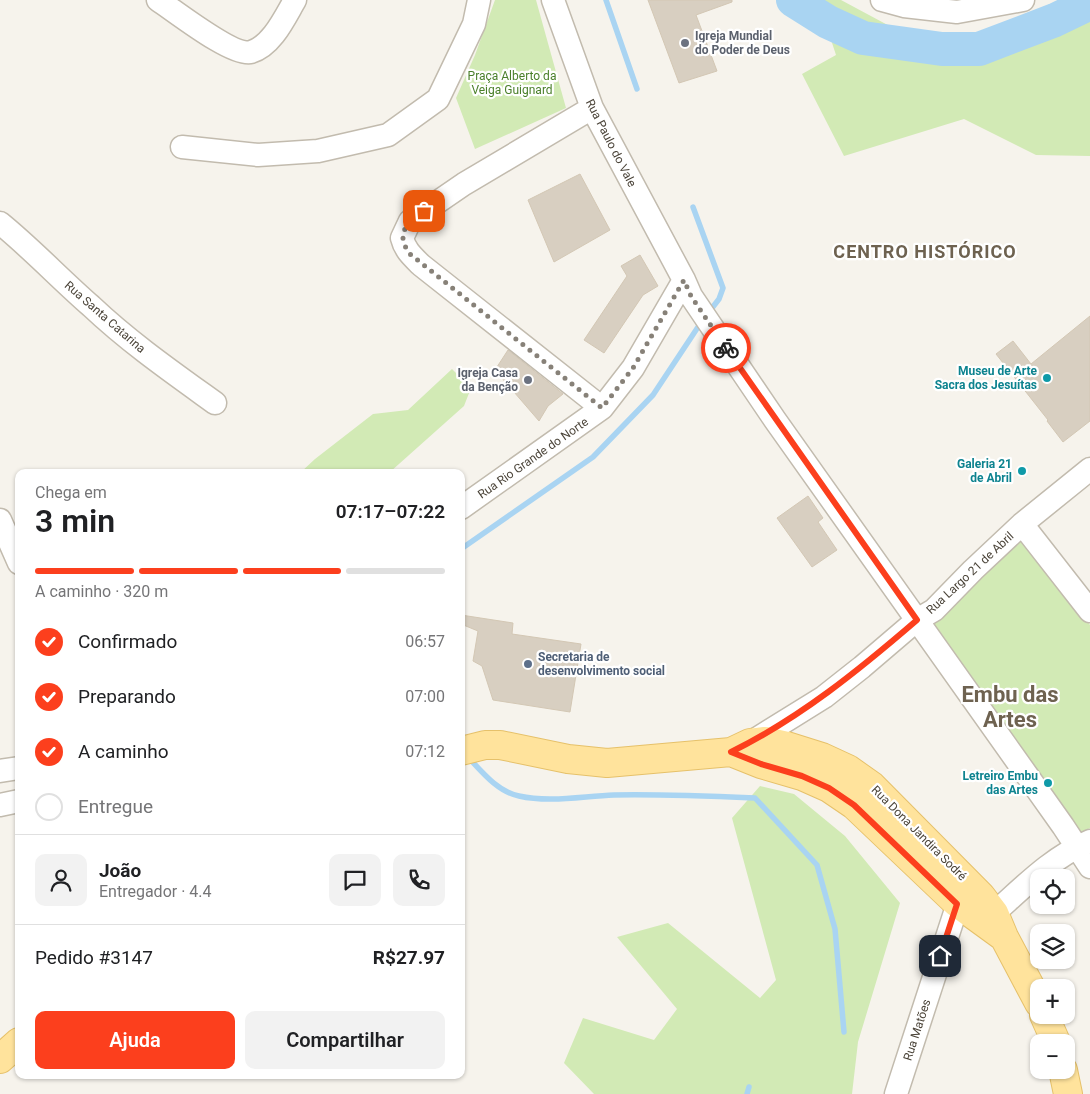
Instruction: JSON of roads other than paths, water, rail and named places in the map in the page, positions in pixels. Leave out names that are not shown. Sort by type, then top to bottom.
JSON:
[{"type":"main road","name":"Rua Dona Jandira Sodré","points":[[467,749],[485,745],[500,745],[568,759],[607,763],[740,748],[765,741],[822,757],[848,769],[872,786],[987,911],[1030,987]]},
{"type":"main road","points":[[0,1059],[15,1046]]},
{"type":"main road","points":[[1064,1079],[1068,1094]]},
{"type":"street","points":[[158,0],[215,39],[244,52],[251,52],[260,47],[276,32],[295,0]]},
{"type":"street","points":[[182,147],[258,155],[318,151],[388,135],[438,99],[474,24],[479,0]]},
{"type":"street","name":"Rua Paulo do Vale","points":[[553,0],[592,108],[687,288],[741,370],[917,620],[1084,844],[1090,867]]},
{"type":"street","points":[[882,0],[904,6],[957,12],[1023,0]]},
{"type":"street","points":[[592,108],[464,184],[410,221],[402,238],[404,246],[421,265],[602,408]]},
{"type":"street","name":"Rua Santa Catarina","points":[[0,224],[92,308],[152,358],[215,403]]},
{"type":"street","name":"Rua Rio Grande do Norte","points":[[465,505],[602,408],[633,368],[687,288]]},
{"type":"street","name":"Rua Largo 21 de Abril","points":[[740,748],[824,697],[917,620],[934,610],[1022,524],[1090,469]]},
{"type":"street","points":[[0,520],[15,554]]},
{"type":"street","points":[[1022,524],[1090,611]]},
{"type":"street","points":[[0,771],[15,769]]},
{"type":"street","points":[[0,805],[15,803]]},
{"type":"street","points":[[987,911],[1039,872],[1084,844]]},
{"type":"street","name":"Rua Matões","points":[[896,1094],[987,911]]},
{"type":"waterway","points":[[606,0],[637,89]]},
{"type":"waterway","points":[[793,0],[828,22],[863,38],[942,49],[979,49],[1055,20],[1090,3]]},
{"type":"waterway","points":[[693,207],[723,288],[719,299],[709,312]]},
{"type":"waterway","points":[[465,546],[593,457],[653,395],[702,321]]},
{"type":"waterway","points":[[468,757],[497,786],[511,794],[531,798],[555,799],[632,795],[755,798],[817,865],[835,929],[844,1032]]},
{"type":"waterway","points":[[747,1094],[749,1087]]},
{"type":"place","name":"Igreja Mundial do Poder de Deus","points":[[685,43]]},
{"type":"place","name":"Museu de Arte Sacra dos Jesuítas","points":[[1047,378]]},
{"type":"place","name":"Igreja Casa da Benção","points":[[528,380]]},
{"type":"place","name":"Galeria 21 de Abril","points":[[1022,471]]},
{"type":"place","name":"Secretaria de desenvolvimento social","points":[[528,664]]},
{"type":"place","name":"Letreiro Embu das Artes","points":[[1048,783]]},
{"type":"district","name":"CENTRO HISTÓRICO","points":[[925,252]]},
{"type":"district","name":"Embu das Artes","points":[[1010,706]]},
{"type":"park label","name":"Praça Alberto da Veiga Guignard","points":[[512,83]]}]
